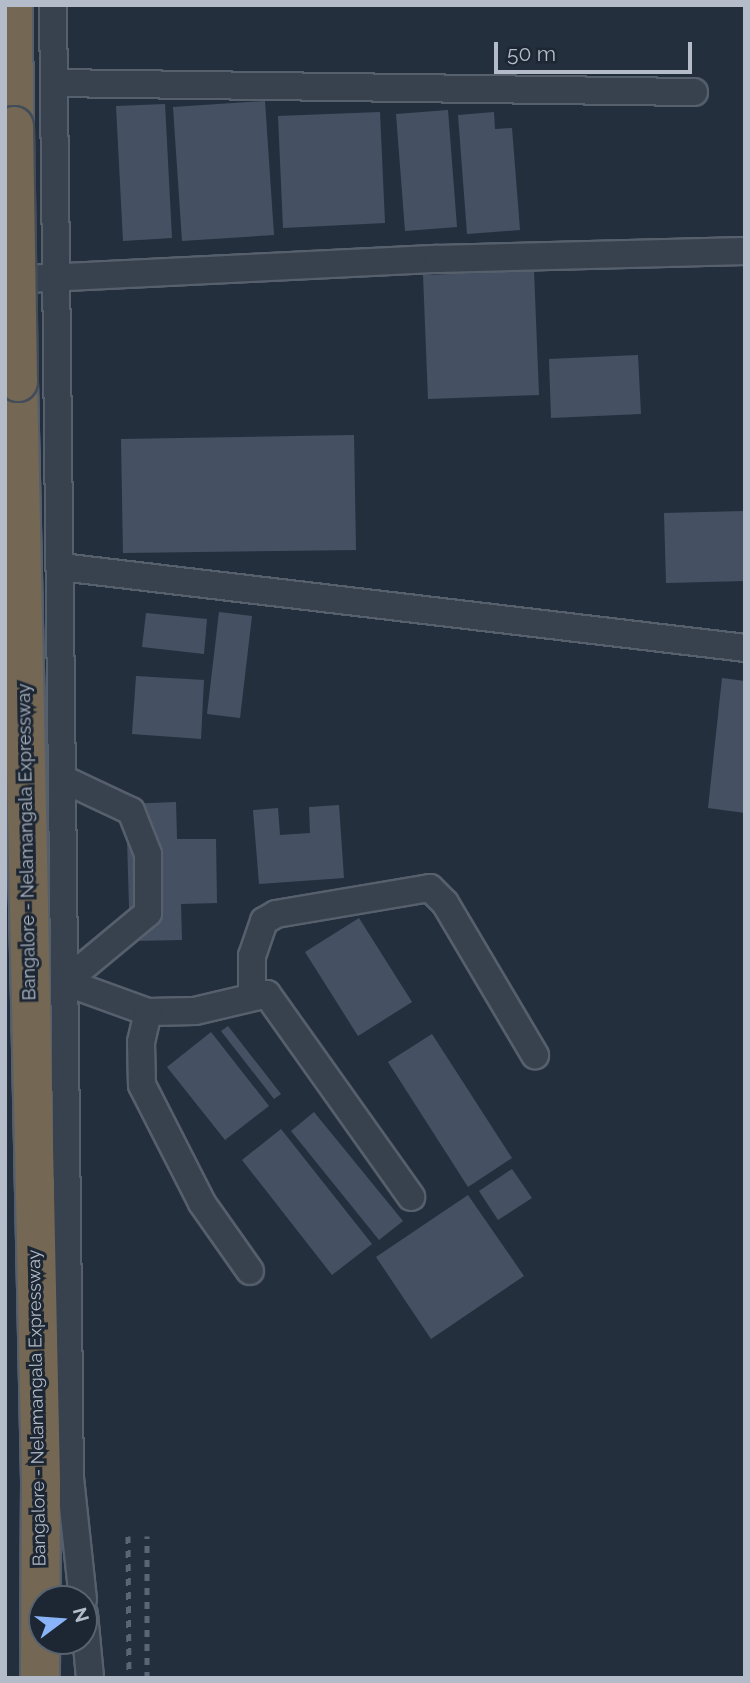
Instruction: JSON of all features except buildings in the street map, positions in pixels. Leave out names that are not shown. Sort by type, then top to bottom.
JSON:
[{"type":"highway","name":"Bangalore - Nelamangala Expressway","points":[[13,5],[41,1483],[40,1678]]},
{"type":"highway","points":[[41,1483],[54,1585]]},
{"type":"highway","points":[[64,1655],[67,1678]]},
{"type":"street","points":[[53,5],[70,1478],[81,1585]]},
{"type":"street","points":[[54,83],[694,92]]},
{"type":"street","points":[[5,280],[745,251]]},
{"type":"street","points":[[61,566],[745,648]]},
{"type":"street","points":[[63,779],[131,811],[148,854],[148,913],[65,982]]},
{"type":"street","points":[[252,995],[252,956],[264,920],[276,914],[430,888],[445,903],[535,1055]]},
{"type":"street","points":[[65,982],[148,1012],[195,1011],[252,995],[269,996],[411,1197]]},
{"type":"street","points":[[148,1012],[141,1042],[142,1085],[202,1203],[250,1271]]},
{"type":"street","points":[[88,1655],[90,1678]]},
{"type":"railway","points":[[128,1536],[129,1678]]},
{"type":"railway","points":[[147,1536],[147,1678]]}]
